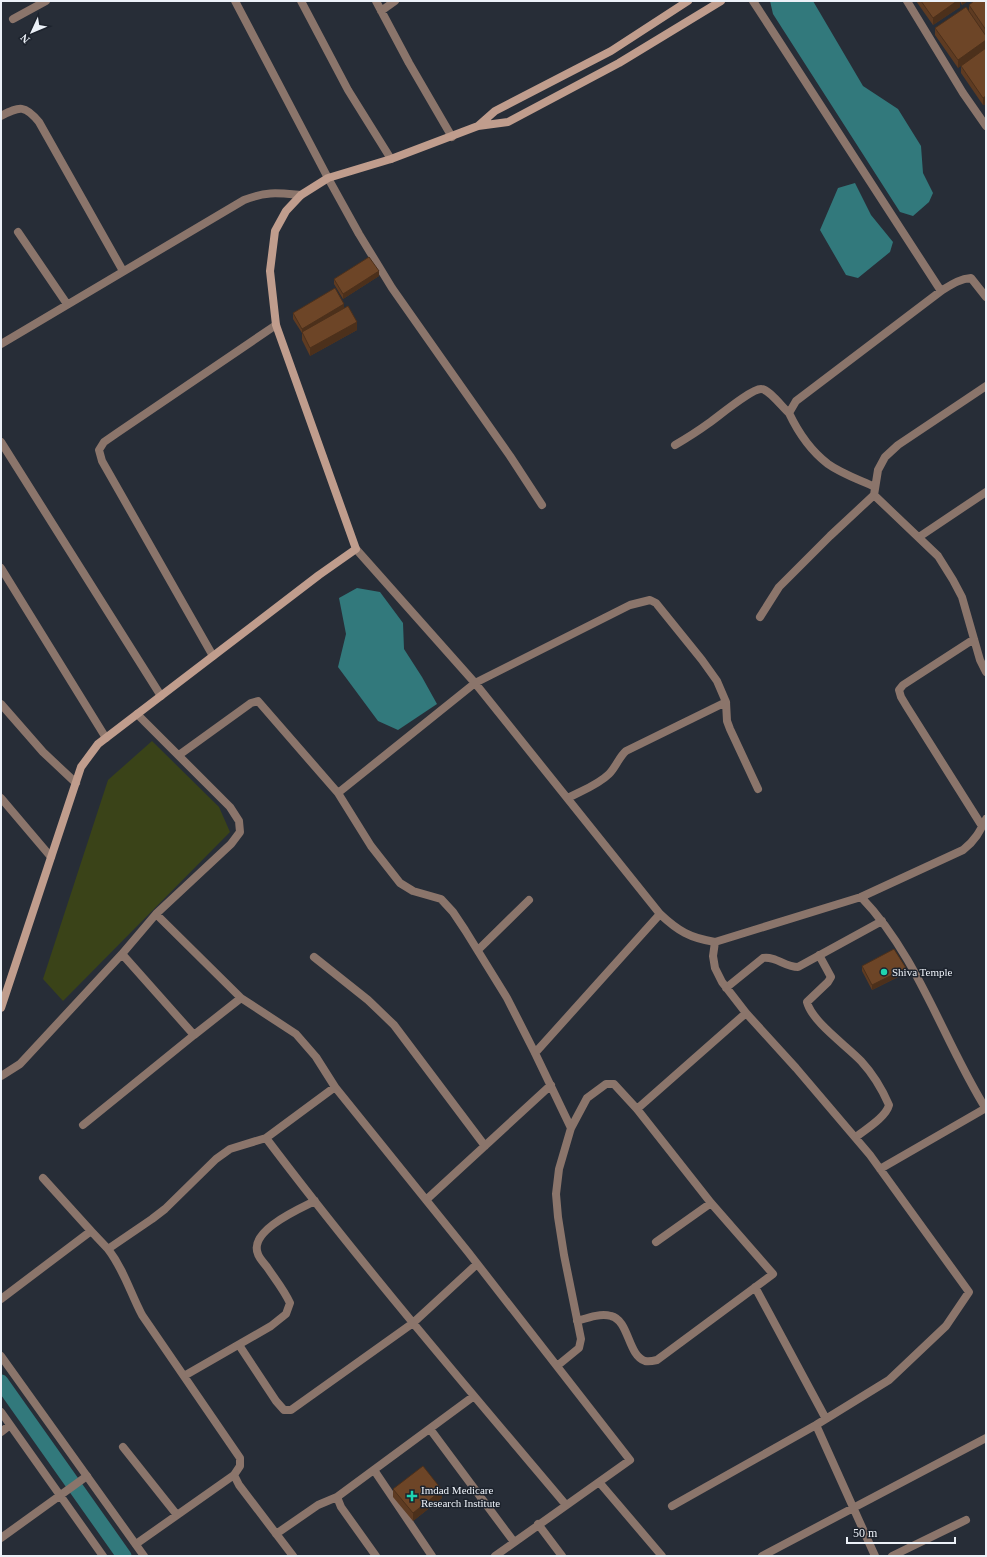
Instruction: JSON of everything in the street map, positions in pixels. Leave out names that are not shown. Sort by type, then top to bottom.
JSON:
[{"type":"main road","points":[[478,126],[495,111],[611,51],[688,1]]},
{"type":"main road","points":[[1,1008],[81,767],[98,744],[319,575],[356,549],[276,325],[270,271],[275,231],[286,211],[301,195],[328,178],[391,159],[478,126],[508,122],[619,63],[721,1]]},
{"type":"street","points":[[14,19],[46,1]]},
{"type":"street","points":[[235,1],[328,178],[392,288],[510,456],[542,505]]},
{"type":"street","points":[[301,1],[348,90],[391,159]]},
{"type":"street","points":[[376,1],[409,63],[452,137]]},
{"type":"street","points":[[381,11],[395,1]]},
{"type":"street","points":[[753,1],[941,291]]},
{"type":"street","points":[[907,1],[963,93],[986,126]]},
{"type":"street","points":[[2,112],[24,108],[31,112],[39,122],[123,271]]},
{"type":"street","points":[[1,344],[244,200],[259,194],[274,192],[301,195]]},
{"type":"street","points":[[18,232],[67,304]]},
{"type":"street","points":[[789,413],[796,401],[941,291],[962,279],[971,278],[986,297]]},
{"type":"street","points":[[213,656],[102,461],[99,450],[104,442],[276,325]]},
{"type":"street","points":[[760,617],[779,588],[875,491],[878,470],[885,457],[898,445],[986,386]]},
{"type":"street","points":[[675,445],[711,422],[742,399],[761,389],[769,392],[789,413],[794,425],[804,439],[828,464],[875,491],[938,556],[962,598],[980,660],[986,672]]},
{"type":"street","points":[[1,442],[161,696]]},
{"type":"street","points":[[918,537],[986,492]]},
{"type":"street","points":[[356,549],[475,682],[660,914],[673,927],[698,940],[715,942],[861,897],[963,850],[971,844],[984,822],[907,707],[899,690],[974,639]]},
{"type":"street","points":[[1,568],[106,738]]},
{"type":"street","points":[[338,793],[475,682],[618,610],[650,600],[656,603],[717,681],[726,702],[727,721],[730,729],[758,789]]},
{"type":"street","points":[[179,755],[251,703],[258,701],[338,793],[371,846],[400,883],[413,891],[429,894],[441,899],[453,912],[507,998],[571,1128]]},
{"type":"street","points":[[568,798],[604,778],[610,773],[620,756],[626,751],[726,702]]},
{"type":"street","points":[[1,704],[43,752],[76,783]]},
{"type":"street","points":[[1,1076],[20,1064],[122,954],[156,914],[231,844],[240,832],[239,821],[230,807],[137,714]]},
{"type":"street","points":[[1,798],[51,857]]},
{"type":"street","points":[[861,897],[882,921],[912,969],[974,1089],[985,1104],[880,1169]]},
{"type":"street","points":[[478,950],[529,900]]},
{"type":"street","points":[[156,914],[242,998],[296,1034],[316,1057],[334,1087],[477,1264],[630,1460],[495,1556]]},
{"type":"street","points":[[535,1053],[660,914]]},
{"type":"street","points":[[726,988],[762,958],[769,957],[790,967],[798,967],[882,921]]},
{"type":"street","points":[[672,1506],[816,1425],[889,1380],[946,1326],[969,1292],[856,1137],[746,1013],[726,988],[715,968],[713,956],[715,942]]},
{"type":"street","points":[[122,954],[194,1035]]},
{"type":"street","points":[[819,955],[830,977],[828,982],[807,1002],[809,1008],[817,1018],[868,1068],[889,1105],[888,1111],[882,1117],[856,1137]]},
{"type":"street","points":[[314,957],[368,1000],[394,1025],[485,1146]]},
{"type":"street","points":[[83,1125],[242,998]]},
{"type":"street","points":[[637,1109],[746,1013]]},
{"type":"street","points":[[557,1366],[579,1348],[581,1339],[577,1321],[563,1248],[556,1194],[559,1169],[571,1128],[587,1098],[606,1084],[614,1084],[637,1109],[711,1202],[773,1274],[710,1319],[666,1355],[657,1360],[647,1362],[639,1358],[619,1320],[611,1316],[601,1315],[577,1321]]},
{"type":"street","points":[[426,1200],[551,1085]]},
{"type":"street","points":[[108,1249],[152,1220],[216,1159],[230,1149],[266,1138],[334,1087]]},
{"type":"street","points":[[266,1138],[413,1323],[566,1505]]},
{"type":"street","points":[[44,1178],[118,1262],[142,1315],[235,1448],[240,1458],[240,1466],[234,1475],[136,1544]]},
{"type":"street","points":[[184,1376],[271,1326],[286,1314],[290,1303],[285,1292],[257,1254],[256,1245],[264,1232],[274,1224],[285,1216],[315,1201]]},
{"type":"street","points":[[656,1242],[711,1202]]},
{"type":"street","points":[[1,1299],[91,1231]]},
{"type":"street","points":[[238,1345],[276,1401],[284,1410],[291,1410],[413,1323],[477,1264]]},
{"type":"street","points":[[755,1288],[826,1419]]},
{"type":"street","points":[[1,1356],[144,1556]]},
{"type":"street","points":[[276,1534],[318,1505],[337,1497],[474,1396]]},
{"type":"street","points":[[1,1412],[103,1556]]},
{"type":"street","points":[[1,1432],[10,1425]]},
{"type":"street","points":[[816,1425],[875,1556]]},
{"type":"street","points":[[430,1429],[514,1542]]},
{"type":"street","points":[[762,1556],[986,1438]]},
{"type":"street","points":[[123,1446],[177,1515]]},
{"type":"street","points":[[374,1470],[432,1556]]},
{"type":"street","points":[[234,1475],[239,1485],[293,1556]]},
{"type":"street","points":[[1,1538],[87,1476]]},
{"type":"street","points":[[599,1482],[662,1556]]},
{"type":"street","points":[[337,1497],[341,1507],[376,1556]]},
{"type":"street","points":[[892,1556],[966,1520]]},
{"type":"street","points":[[538,1524],[562,1556]]},
{"type":"shaded area","points":[[770,1],[813,1],[863,86],[898,109],[921,146],[923,173],[933,193],[929,202],[913,216],[900,212],[773,14]]},
{"type":"shaded area","points":[[855,183],[871,215],[893,242],[890,252],[858,278],[846,275],[820,230],[838,188]]},
{"type":"shaded area","points":[[357,588],[380,592],[403,623],[404,649],[437,704],[398,730],[378,721],[338,667],[346,634],[339,598]]},
{"type":"shaded area","points":[[152,741],[219,807],[230,832],[63,1001],[43,979],[108,780]]},
{"type":"building","points":[[921,1],[957,1],[933,18]]},
{"type":"building","points":[[974,1],[986,1],[986,30],[969,5]]},
{"type":"building","points":[[966,7],[986,36],[986,40],[958,60],[935,28]]},
{"type":"building","points":[[986,48],[986,96],[983,98],[961,66]]},
{"type":"building","points":[[369,257],[379,271],[343,294],[334,279]]},
{"type":"building","points":[[335,288],[344,304],[302,329],[293,313]]},
{"type":"building","points":[[348,306],[357,322],[310,348],[302,332]]},
{"type":"building","name":"Shiva Temple","points":[[894,949],[906,968],[872,985],[862,966]]},
{"type":"building","points":[[423,1466],[442,1490],[413,1513],[393,1489]]},
{"type":"waterway","points":[[1,1382],[124,1556]]},
{"type":"place","name":"Shiva Temple","points":[[884,972]]},
{"type":"place","name":"Imdad Medicare Research Institute","points":[[412,1496]]}]
